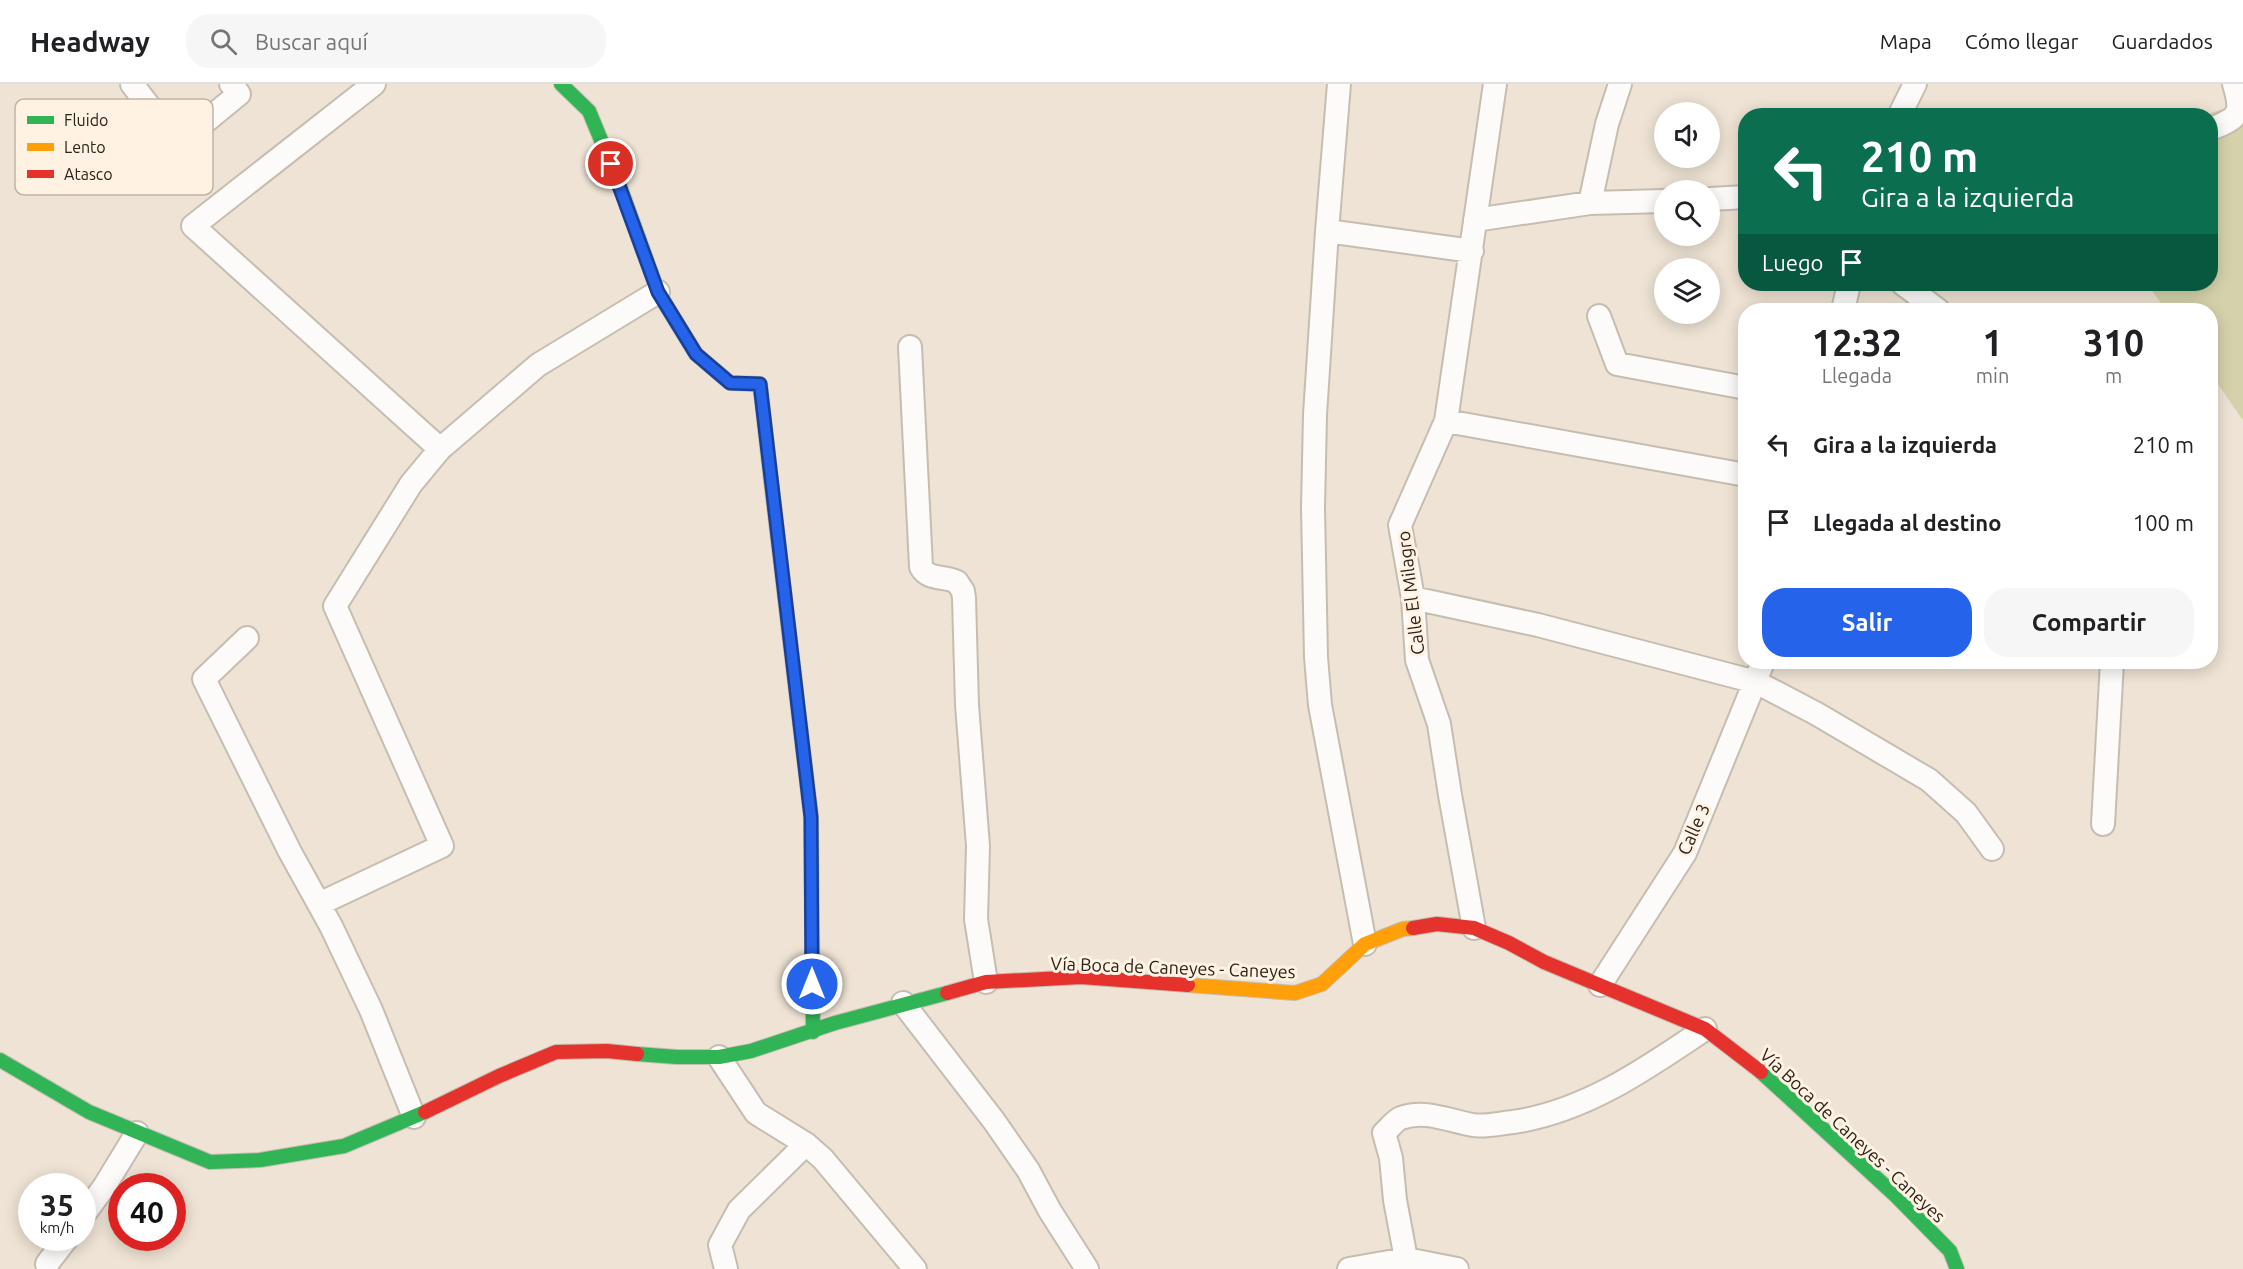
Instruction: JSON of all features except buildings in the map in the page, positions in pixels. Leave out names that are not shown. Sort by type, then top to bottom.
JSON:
[{"type":"street","points":[[132,84],[144,99]]},
{"type":"street","points":[[213,115],[239,94],[231,84]]},
{"type":"street","points":[[374,84],[193,226],[440,449]]},
{"type":"street","points":[[561,84],[589,111],[618,181],[658,292],[696,354],[730,383],[760,384],[811,817],[813,1032]]},
{"type":"street","points":[[1339,84],[1315,415],[1313,508],[1316,657],[1320,705],[1365,944]]},
{"type":"street","name":"Calle El Milagro","points":[[1474,928],[1449,795],[1439,723],[1417,660],[1413,598],[1400,525],[1446,421],[1496,84]]},
{"type":"street","points":[[1590,203],[1607,124],[1620,84]]},
{"type":"street","points":[[1903,108],[1915,84]]},
{"type":"street","points":[[2218,126],[2235,120],[2238,115],[2242,104],[2234,84]]},
{"type":"street","points":[[1720,198],[1738,197]]},
{"type":"street","points":[[1475,220],[1590,203],[1654,201]]},
{"type":"street","points":[[1327,231],[1472,251]]},
{"type":"street","points":[[1912,291],[1929,303]]},
{"type":"street","points":[[319,904],[441,846],[335,606],[411,484],[440,449],[537,365],[658,292]]},
{"type":"street","points":[[1599,316],[1617,364],[1738,387]]},
{"type":"street","points":[[910,347],[921,567],[931,576],[957,582],[963,591],[964,598],[968,705],[978,846],[976,919],[986,982]]},
{"type":"street","points":[[1446,421],[1738,474]]},
{"type":"street","points":[[1413,598],[1738,668]]},
{"type":"street","points":[[247,638],[204,680],[371,1010],[414,1117]]},
{"type":"street","points":[[2103,824],[2112,669]]},
{"type":"street","points":[[1759,672],[1817,714],[1929,780],[1966,813],[1992,849]]},
{"type":"street","name":"Calle 3","points":[[1600,985],[1685,853],[1759,672]]},
{"type":"street","name":"Vía Boca de Caneyes - Caneyes","points":[[0,1060],[89,1112],[210,1162],[260,1160],[344,1146],[414,1117],[499,1076],[556,1052],[607,1051],[677,1057],[719,1057],[751,1051],[903,1003],[986,982],[1082,977],[1295,993],[1322,984],[1365,944],[1403,928],[1437,924],[1474,928],[1544,962],[1705,1029],[1760,1071],[1895,1195],[1950,1251],[1957,1269]]},
{"type":"street","points":[[903,1003],[994,1121],[1028,1170],[1050,1211],[1087,1269]]},
{"type":"street","points":[[1406,1259],[1395,1200],[1391,1158],[1384,1133],[1399,1118],[1432,1115],[1475,1125],[1516,1121],[1562,1109],[1612,1088],[1644,1071],[1705,1029]]},
{"type":"street","points":[[719,1057],[756,1113],[806,1144],[823,1159],[915,1269]]},
{"type":"street","points":[[96,1199],[137,1133]]},
{"type":"street","points":[[726,1269],[720,1245],[739,1210],[806,1144]]},
{"type":"street","points":[[47,1264],[57,1251]]},
{"type":"street","points":[[1348,1269],[1406,1259],[1457,1269]]},
{"type":"shaded area","points":[[2243,102],[2243,419],[2218,384],[2218,303],[2161,303],[2152,291],[2218,291],[2218,111]]},
{"type":"traffic: fast","points":[[561,84],[589,111],[618,181],[658,292],[696,354],[730,383],[760,384],[771,480]]},
{"type":"traffic: fast","points":[[807,783],[811,817],[813,1032]]},
{"type":"traffic: fast","points":[[637,1054],[719,1057],[751,1051],[835,1023],[947,993]]},
{"type":"traffic: fast","points":[[0,1060],[89,1112],[210,1162],[260,1160],[344,1146],[425,1112]]},
{"type":"traffic: fast","points":[[1761,1072],[1895,1195],[1950,1251],[1957,1269]]},
{"type":"traffic: slow","points":[[771,480],[807,783]]},
{"type":"traffic: slow","points":[[1188,985],[1295,993],[1322,984],[1365,944],[1403,929],[1413,928]]},
{"type":"traffic: jam","points":[[1413,928],[1437,924],[1474,928],[1544,962],[1705,1029],[1761,1072]]},
{"type":"traffic: jam","points":[[947,993],[986,982],[1081,977],[1188,985]]},
{"type":"traffic: jam","points":[[425,1112],[499,1076],[556,1052],[607,1051],[637,1054]]},
{"type":"route","points":[[611,164],[658,292],[696,354],[730,383],[760,384],[811,817],[812,984]]}]
